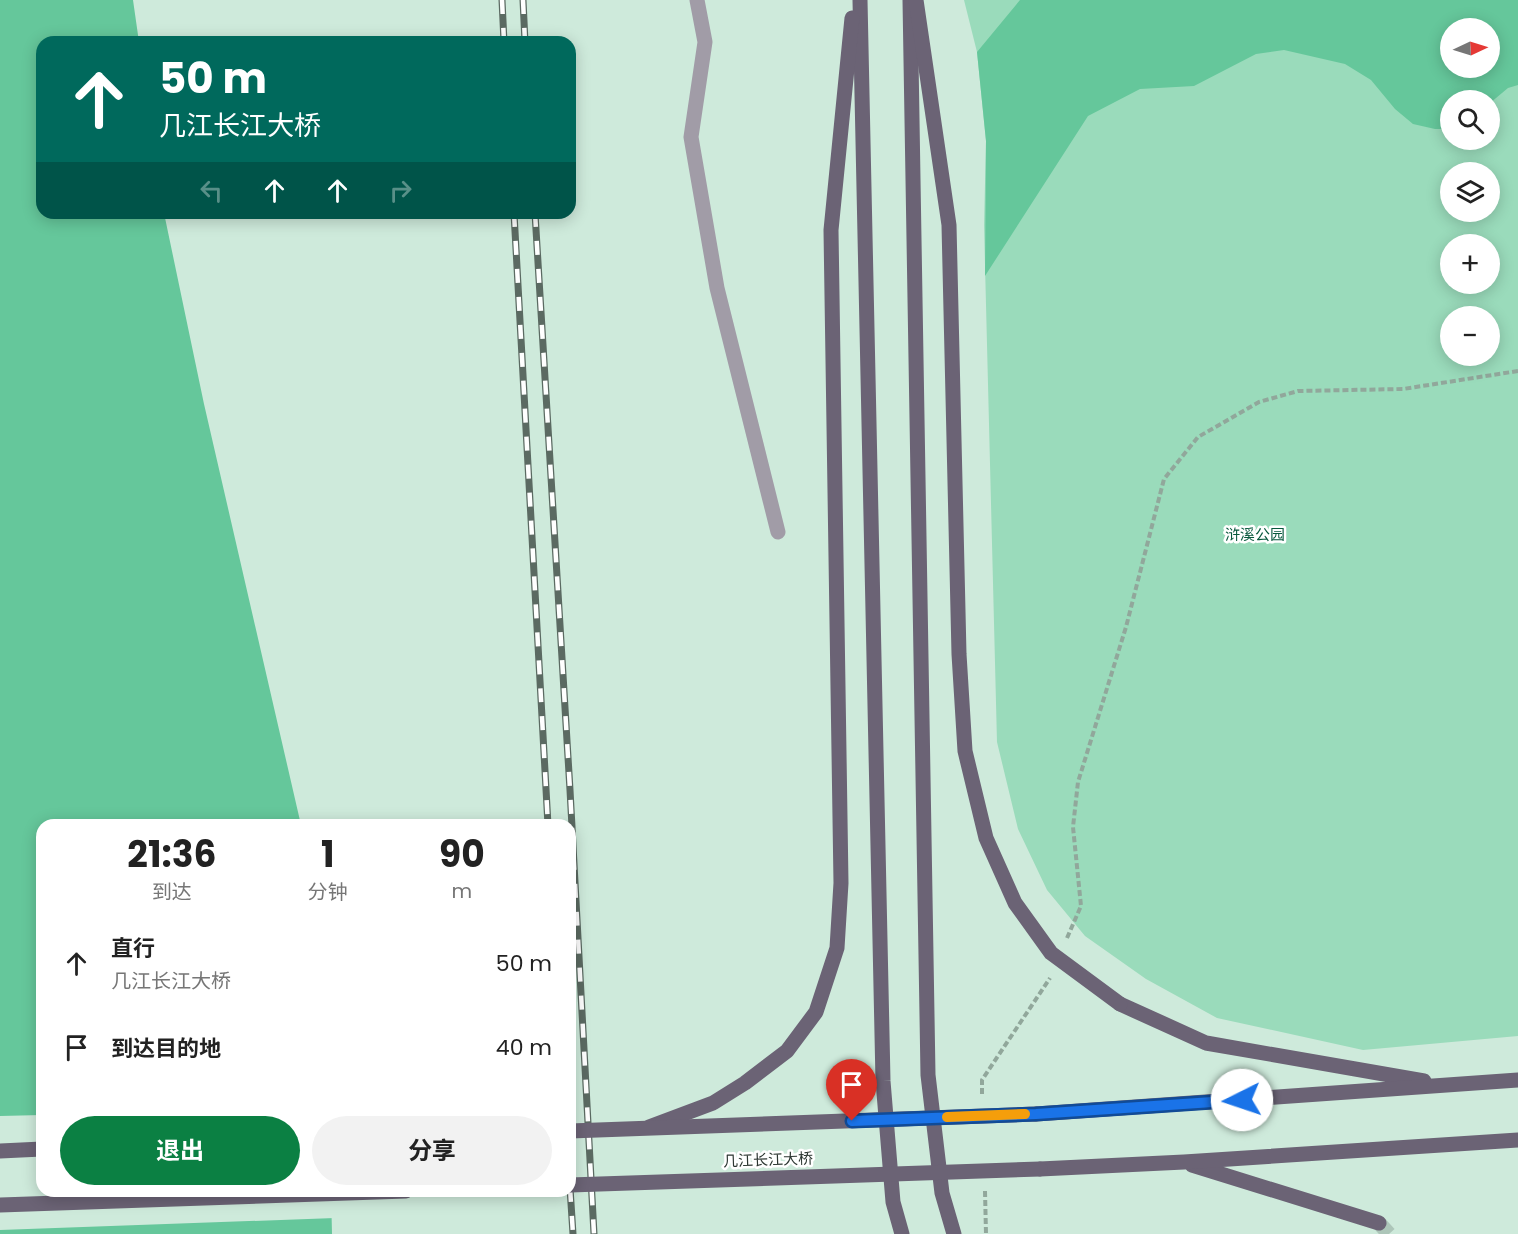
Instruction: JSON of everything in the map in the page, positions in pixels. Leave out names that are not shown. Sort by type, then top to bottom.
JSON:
[{"type":"main road","points":[[644,1129],[713,1103],[745,1083],[787,1051],[816,1012],[837,948],[841,884],[831,230],[854,0]]},
{"type":"main road","points":[[860,0],[882,1080],[893,1202],[902,1234]]},
{"type":"main road","points":[[910,0],[928,1075],[942,1193],[954,1234]]},
{"type":"main road","points":[[916,0],[949,225],[958,654],[965,751],[986,837],[1015,903],[1051,953],[1120,1004],[1206,1043],[1447,1086]]},
{"type":"main road","points":[[576,1131],[1036,1114],[1518,1080]]},
{"type":"main road","name":"几江长江大桥","points":[[576,1185],[1040,1169],[1518,1140]]},
{"type":"main road","points":[[0,1151],[36,1149]]},
{"type":"main road","points":[[1184,1162],[1379,1223]]},
{"type":"main road","points":[[0,1205],[232,1197]]},
{"type":"lane","points":[[697,0],[705,42],[691,137],[717,288],[778,532]]},
{"type":"path","points":[[1064,945],[1080,906],[1074,827],[1078,782],[1126,627],[1164,479],[1198,437],[1259,402],[1298,391],[1403,389],[1518,371]]},
{"type":"path","points":[[982,1104],[982,1080],[1047,985],[1051,975]]},
{"type":"path","points":[[984,1187],[986,1234]]},
{"type":"green space","name":"浒溪公园","points":[[964,0],[1518,0],[1518,1036],[1363,1050],[1217,1018],[1146,979],[1085,936],[1047,890],[1018,829],[997,742],[984,225],[986,141],[977,52]]},
{"type":"shaded area","points":[[0,0],[133,0],[138,36],[36,36],[36,219],[165,219],[204,404],[300,819],[36,819],[36,1197],[331,1197],[332,1234],[0,1234]]},
{"type":"shaded area","points":[[1020,0],[1518,0],[1518,85],[1508,88],[1500,95],[1500,90],[1440,90],[1440,129],[1413,124],[1395,109],[1371,80],[1345,64],[1284,50],[1256,54],[1194,86],[1140,89],[1088,116],[985,276],[986,141],[977,52]]},
{"type":"pier","points":[[36,1115],[36,1197],[334,1197],[335,1218],[0,1230],[0,1116]]},
{"type":"tunnel","points":[[1379,1223],[1389,1234]]},
{"type":"railway","points":[[502,0],[504,36]]},
{"type":"railway","points":[[523,0],[525,36]]},
{"type":"railway","points":[[514,219],[548,819]]},
{"type":"railway","points":[[535,219],[572,819]]},
{"type":"railway","points":[[576,901],[594,1234]]},
{"type":"railway","points":[[571,1197],[573,1234]]},
{"type":"slow traffic","points":[[947,1117],[1025,1114]]},
{"type":"route","points":[[852,1121],[1036,1114],[1242,1100]]}]
